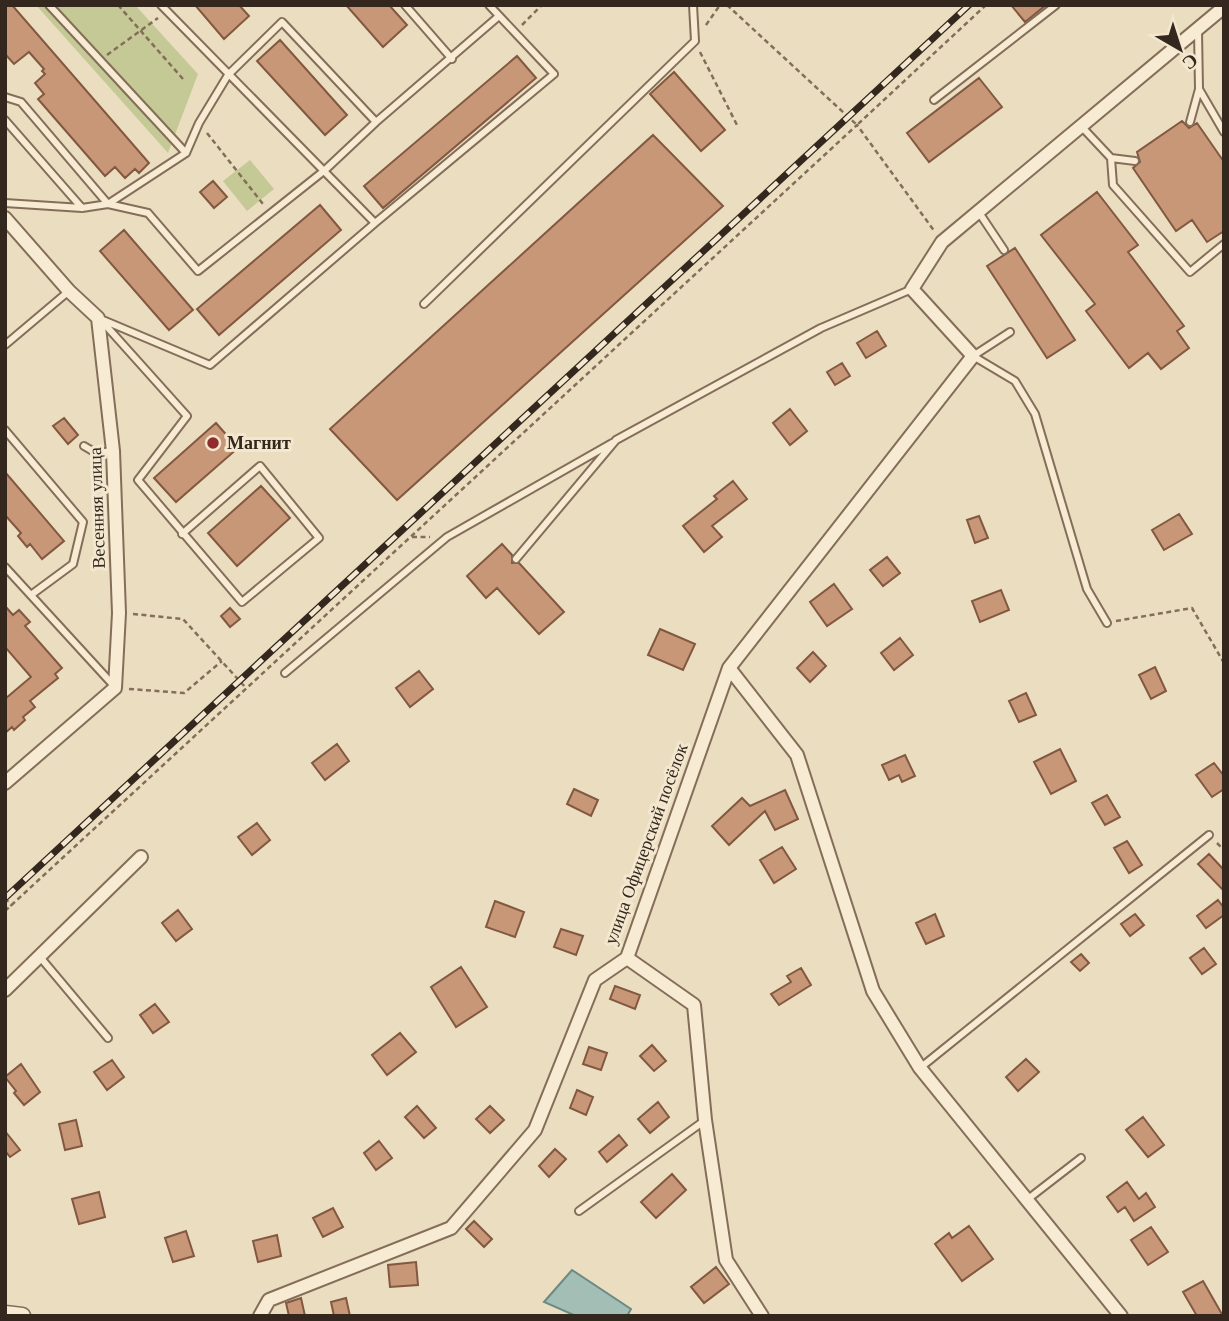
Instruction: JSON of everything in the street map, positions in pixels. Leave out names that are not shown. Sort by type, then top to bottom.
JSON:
[{"type":"street","points":[[973,356],[912,289],[942,242],[1224,8]]},
{"type":"street","points":[[5,218],[69,291],[98,318]]},
{"type":"street","name":"Весенняя улица","points":[[98,318],[113,451],[119,613],[115,688]]},
{"type":"street","name":"улица Офицерский посёлок","points":[[260,1316],[269,1300],[451,1228],[536,1129],[595,981],[627,958],[729,668],[973,356]]},
{"type":"street","points":[[729,668],[797,755],[873,991],[920,1068],[1121,1316]]},
{"type":"street","points":[[5,783],[115,688]]},
{"type":"street","points":[[5,990],[141,857]]},
{"type":"street","points":[[627,958],[694,1005],[705,1120],[726,1260],[762,1316]]},
{"type":"street","points":[[5,1314],[22,1316]]},
{"type":"lane","points":[[49,5],[186,153]]},
{"type":"lane","points":[[405,5],[452,58]]},
{"type":"lane","points":[[98,318],[210,365],[554,74],[489,5]]},
{"type":"lane","points":[[424,304],[695,41],[693,5]]},
{"type":"lane","points":[[934,100],[1056,5]]},
{"type":"lane","points":[[164,8],[375,223]]},
{"type":"lane","points":[[5,204],[82,208],[108,204],[148,214],[198,271],[325,170],[376,122],[499,16]]},
{"type":"lane","points":[[108,204],[186,153],[199,123],[228,75],[282,22],[376,122]]},
{"type":"lane","points":[[1190,122],[1199,89],[1198,31]]},
{"type":"lane","points":[[1199,89],[1224,131]]},
{"type":"lane","points":[[5,97],[21,102],[108,204]]},
{"type":"lane","points":[[5,120],[82,208]]},
{"type":"lane","points":[[1082,126],[1111,158],[1113,186],[1190,272],[1224,244]]},
{"type":"lane","points":[[1111,158],[1135,160]]},
{"type":"lane","points":[[978,211],[1004,250]]},
{"type":"lane","points":[[285,673],[447,537],[616,440],[821,328],[912,289]]},
{"type":"lane","points":[[5,345],[69,291]]},
{"type":"lane","points":[[98,318],[187,416],[138,480],[182,534],[242,602],[319,538],[260,466],[182,534]]},
{"type":"lane","points":[[1010,332],[973,356],[1015,381],[1035,414],[1087,589],[1107,623]]},
{"type":"lane","points":[[5,430],[83,522],[73,564],[31,595]]},
{"type":"lane","points":[[516,559],[616,440]]},
{"type":"lane","points":[[84,446],[96,453],[113,451]]},
{"type":"lane","points":[[5,567],[115,688]]},
{"type":"lane","points":[[920,1068],[1209,835]]},
{"type":"lane","points":[[40,957],[108,1038]]},
{"type":"lane","points":[[579,1211],[705,1120]]},
{"type":"lane","points":[[1028,1199],[1081,1158]]},
{"type":"path","points":[[118,5],[183,79]]},
{"type":"path","points":[[515,32],[542,5]]},
{"type":"path","points":[[720,5],[695,41],[738,128]]},
{"type":"path","points":[[727,5],[857,125],[942,242]]},
{"type":"path","points":[[5,911],[986,5]]},
{"type":"path","points":[[100,59],[141,32],[164,8]]},
{"type":"path","points":[[199,123],[270,212]]},
{"type":"path","points":[[5,267],[5,274]]},
{"type":"path","points":[[409,537],[447,537]]},
{"type":"path","points":[[1107,623],[1192,608],[1224,663]]},
{"type":"path","points":[[119,613],[183,619],[246,688]]},
{"type":"path","points":[[115,688],[184,693],[222,661]]},
{"type":"path","points":[[5,898],[12,906]]},
{"type":"green space","points":[[36,5],[135,5],[198,74],[168,153]]},
{"type":"green space","points":[[250,160],[274,189],[247,211],[223,181]]},
{"type":"water","points":[[572,1270],[631,1309],[627,1316],[576,1316],[544,1302]]},
{"type":"building","points":[[5,5],[12,5],[149,163],[139,173],[135,169],[125,178],[115,167],[105,176],[38,99],[44,94],[35,83],[45,74],[42,71],[44,69],[29,52],[14,64],[5,54]]},
{"type":"building","points":[[195,5],[239,5],[249,16],[224,39]]},
{"type":"building","points":[[346,5],[389,5],[407,25],[383,47]]},
{"type":"building","points":[[1011,5],[1046,5],[1025,22]]},
{"type":"building","points":[[280,40],[347,115],[325,135],[257,61]]},
{"type":"building","points":[[517,56],[536,78],[383,208],[364,186]]},
{"type":"building","points":[[674,72],[725,130],[701,151],[650,94]]},
{"type":"building","points":[[979,78],[1002,107],[929,162],[907,133]]},
{"type":"building","points":[[1182,121],[1189,128],[1197,123],[1224,162],[1224,231],[1207,242],[1192,220],[1176,231],[1133,168],[1140,162],[1137,152]]},
{"type":"building","points":[[653,135],[723,206],[397,500],[330,429]]},
{"type":"building","points":[[213,181],[227,197],[214,208],[200,192]]},
{"type":"building","points":[[1097,192],[1138,245],[1128,252],[1184,326],[1177,331],[1189,348],[1161,369],[1148,353],[1129,368],[1086,311],[1095,304],[1041,235]]},
{"type":"building","points":[[320,205],[341,230],[219,335],[197,309]]},
{"type":"building","points":[[124,230],[193,310],[169,330],[100,251]]},
{"type":"building","points":[[1015,248],[1075,340],[1047,358],[987,266]]},
{"type":"building","points":[[877,331],[886,346],[866,358],[857,343]]},
{"type":"building","points":[[842,363],[850,376],[835,385],[827,372]]},
{"type":"building","points":[[790,409],[807,431],[790,445],[773,423]]},
{"type":"building","points":[[64,418],[78,435],[68,444],[53,426]]},
{"type":"building","points":[[216,423],[238,448],[176,502],[154,478]]},
{"type":"building","points":[[5,472],[64,541],[42,559],[30,544],[27,547],[18,536],[21,533],[5,515]]},
{"type":"building","points":[[733,481],[747,499],[712,526],[722,537],[704,552],[683,526],[717,499],[714,496]]},
{"type":"building","points":[[261,486],[290,518],[237,566],[208,533]]},
{"type":"building","points":[[1179,514],[1192,534],[1164,550],[1152,530]]},
{"type":"building","points":[[979,516],[988,538],[975,543],[967,520]]},
{"type":"building","points":[[502,544],[512,555],[512,563],[519,563],[564,612],[539,634],[497,588],[486,598],[467,576]]},
{"type":"building","points":[[887,557],[900,573],[883,586],[870,570]]},
{"type":"building","points":[[834,584],[852,609],[827,626],[810,602]]},
{"type":"building","points":[[1001,590],[1009,610],[980,622],[972,601]]},
{"type":"building","points":[[5,606],[13,615],[19,610],[30,622],[25,626],[62,668],[55,674],[58,678],[30,701],[35,707],[23,717],[25,720],[14,730],[12,727],[5,733],[5,699],[31,677],[5,647]]},
{"type":"building","points":[[230,608],[240,619],[230,627],[221,616]]},
{"type":"building","points":[[660,629],[695,644],[683,670],[648,655]]},
{"type":"building","points":[[900,638],[913,655],[894,670],[881,653]]},
{"type":"building","points":[[813,652],[826,666],[810,682],[797,668]]},
{"type":"building","points":[[1155,667],[1166,691],[1151,699],[1139,675]]},
{"type":"building","points":[[419,671],[433,689],[410,707],[396,688]]},
{"type":"building","points":[[1026,693],[1036,715],[1019,722],[1009,701]]},
{"type":"building","points":[[337,744],[349,761],[325,780],[312,763]]},
{"type":"building","points":[[1060,749],[1076,781],[1051,794],[1034,762]]},
{"type":"building","points":[[905,755],[915,776],[902,782],[899,775],[889,780],[882,765]]},
{"type":"building","points":[[1214,763],[1224,776],[1224,789],[1212,797],[1196,775]]},
{"type":"building","points":[[574,789],[598,800],[591,816],[567,804]]},
{"type":"building","points":[[785,790],[798,819],[775,830],[765,811],[729,845],[712,826],[742,798],[750,806]]},
{"type":"building","points":[[1107,795],[1120,817],[1105,825],[1092,803]]},
{"type":"building","points":[[257,823],[270,840],[252,855],[238,837]]},
{"type":"building","points":[[1127,841],[1142,865],[1129,873],[1114,848]]},
{"type":"building","points":[[782,847],[796,869],[774,883],[760,860]]},
{"type":"building","points":[[1209,854],[1224,870],[1224,891],[1198,864]]},
{"type":"building","points":[[1218,900],[1224,908],[1224,915],[1206,928],[1197,916]]},
{"type":"building","points":[[495,901],[524,912],[515,937],[486,927]]},
{"type":"building","points":[[178,910],[192,929],[176,941],[162,923]]},
{"type":"building","points":[[935,914],[944,936],[926,944],[916,923]]},
{"type":"building","points":[[1135,914],[1144,925],[1130,936],[1121,924]]},
{"type":"building","points":[[561,929],[583,936],[576,955],[554,947]]},
{"type":"building","points":[[1204,948],[1216,964],[1202,974],[1190,958]]},
{"type":"building","points":[[1081,954],[1089,963],[1080,971],[1071,962]]},
{"type":"building","points":[[461,967],[487,1007],[456,1027],[431,987]]},
{"type":"building","points":[[801,968],[811,985],[779,1005],[771,994],[791,982],[787,976]]},
{"type":"building","points":[[615,986],[640,995],[635,1009],[610,999]]},
{"type":"building","points":[[155,1004],[169,1022],[153,1033],[140,1015]]},
{"type":"building","points":[[400,1033],[416,1052],[387,1075],[372,1055]]},
{"type":"building","points":[[652,1045],[666,1061],[654,1071],[640,1056]]},
{"type":"building","points":[[589,1047],[607,1053],[601,1070],[583,1064]]},
{"type":"building","points":[[1026,1059],[1039,1072],[1018,1091],[1006,1077]]},
{"type":"building","points":[[112,1060],[124,1077],[107,1090],[94,1072]]},
{"type":"building","points":[[21,1064],[40,1092],[24,1105],[5,1077]]},
{"type":"building","points":[[577,1090],[593,1097],[586,1115],[570,1108]]},
{"type":"building","points":[[658,1102],[669,1117],[650,1133],[638,1119]]},
{"type":"building","points":[[417,1106],[436,1128],[424,1138],[405,1117]]},
{"type":"building","points":[[490,1106],[504,1120],[490,1133],[476,1119]]},
{"type":"building","points":[[1143,1117],[1164,1145],[1148,1157],[1126,1130]]},
{"type":"building","points":[[76,1120],[82,1146],[65,1150],[59,1124]]},
{"type":"building","points":[[5,1131],[20,1150],[10,1157],[5,1151]]},
{"type":"building","points":[[619,1135],[627,1145],[607,1162],[599,1152]]},
{"type":"building","points":[[379,1141],[392,1158],[376,1170],[364,1153]]},
{"type":"building","points":[[555,1149],[566,1159],[549,1177],[539,1166]]},
{"type":"building","points":[[672,1174],[686,1190],[656,1218],[641,1202]]},
{"type":"building","points":[[1127,1182],[1139,1199],[1146,1193],[1155,1207],[1134,1221],[1125,1207],[1118,1212],[1107,1197]]},
{"type":"building","points":[[99,1192],[105,1217],[79,1224],[72,1199]]},
{"type":"building","points":[[333,1208],[343,1227],[323,1237],[313,1218]]},
{"type":"building","points":[[474,1221],[492,1239],[484,1247],[466,1229]]},
{"type":"building","points":[[969,1226],[993,1259],[962,1281],[935,1244],[949,1233],[952,1238]]},
{"type":"building","points":[[1151,1227],[1168,1252],[1148,1265],[1131,1240]]},
{"type":"building","points":[[186,1231],[194,1256],[173,1262],[165,1238]]},
{"type":"building","points":[[277,1235],[281,1256],[258,1262],[253,1241]]},
{"type":"building","points":[[416,1262],[418,1285],[390,1287],[388,1265]]},
{"type":"building","points":[[716,1267],[729,1284],[704,1303],[691,1287]]},
{"type":"building","points":[[1203,1281],[1223,1316],[1197,1316],[1183,1292]]},
{"type":"building","points":[[301,1298],[305,1316],[289,1316],[286,1303]]},
{"type":"building","points":[[346,1298],[350,1316],[334,1316],[331,1302]]},
{"type":"railway","points":[[5,898],[969,5]]},
{"type":"place","name":"Магнит","points":[[213,443]]}]
